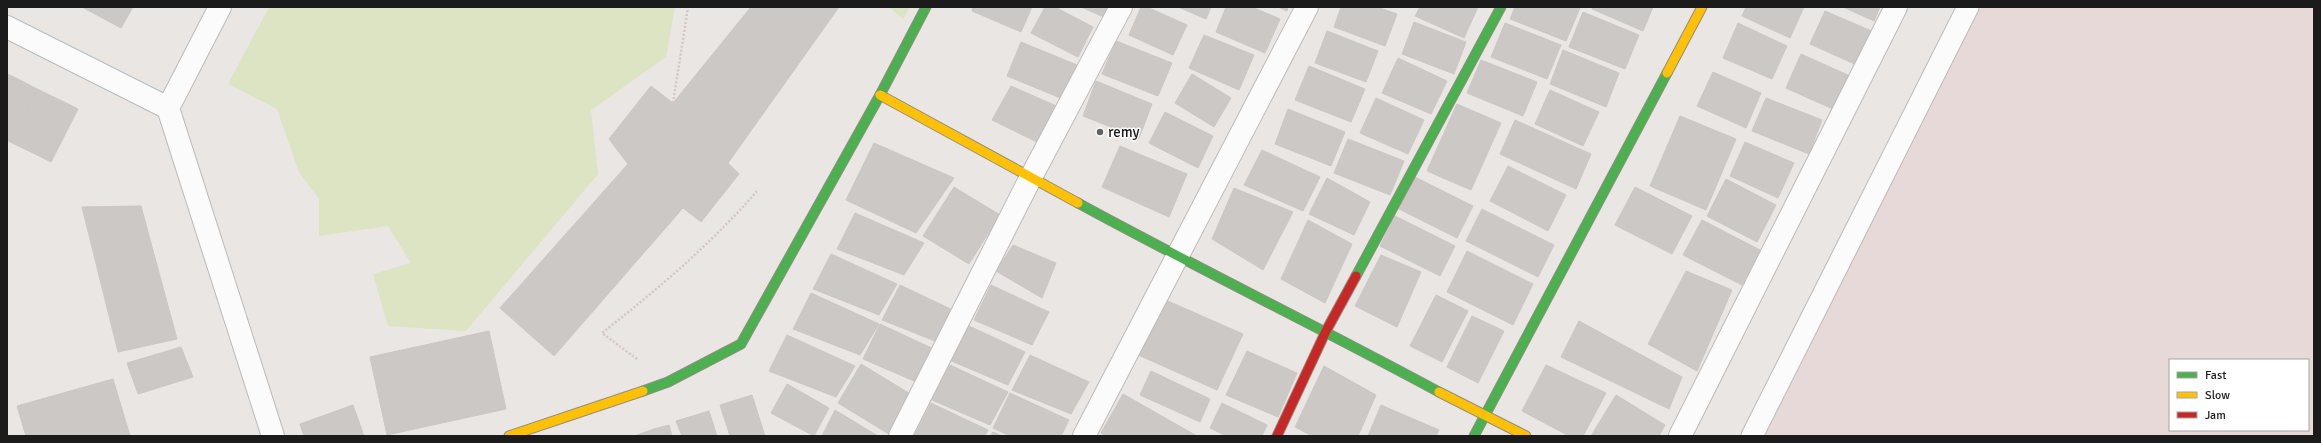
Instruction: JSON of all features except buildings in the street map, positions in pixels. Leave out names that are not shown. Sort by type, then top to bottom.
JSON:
[{"type":"street","points":[[220,7],[168,108],[273,436]]},
{"type":"street","points":[[509,436],[668,382],[742,344],[880,95],[926,7]]},
{"type":"street","points":[[900,436],[1030,179],[1121,7]]},
{"type":"street","points":[[1084,436],[1307,7]]},
{"type":"street","points":[[1277,436],[1326,331],[1501,7]]},
{"type":"street","points":[[1474,436],[1702,7]]},
{"type":"street","points":[[1680,436],[1896,7]]},
{"type":"street","points":[[7,27],[168,108]]},
{"type":"street","points":[[880,95],[1030,179],[1176,257],[1326,331],[1484,416],[1526,436]]},
{"type":"lane","points":[[1752,436],[1968,7]]},
{"type":"path","points":[[674,103],[688,7]]},
{"type":"path","points":[[668,382],[602,333],[689,260],[724,228],[758,190]]},
{"type":"shaded area","points":[[1975,7],[2314,7],[2314,436],[1760,436]]},
{"type":"green space","points":[[269,7],[675,7],[666,57],[591,110],[598,174],[466,331],[388,326],[373,274],[411,263],[388,226],[319,236],[319,199],[299,172],[277,109],[228,84]]},
{"type":"green space","points":[[889,7],[910,7],[903,19]]},
{"type":"traffic: fast","points":[[643,391],[668,382],[741,344],[880,95],[926,7]]},
{"type":"traffic: fast","points":[[1356,276],[1501,7]]},
{"type":"traffic: fast","points":[[1474,436],[1667,73]]},
{"type":"traffic: fast","points":[[1078,203],[1439,392]]},
{"type":"traffic: slow","points":[[1667,73],[1702,7]]},
{"type":"traffic: slow","points":[[880,95],[1078,203]]},
{"type":"traffic: slow","points":[[509,436],[643,391]]},
{"type":"traffic: slow","points":[[1439,392],[1526,436]]},
{"type":"traffic: jam","points":[[1277,436],[1326,331],[1356,276]]},
{"type":"place","name":"remy","points":[[1100,132]]}]
